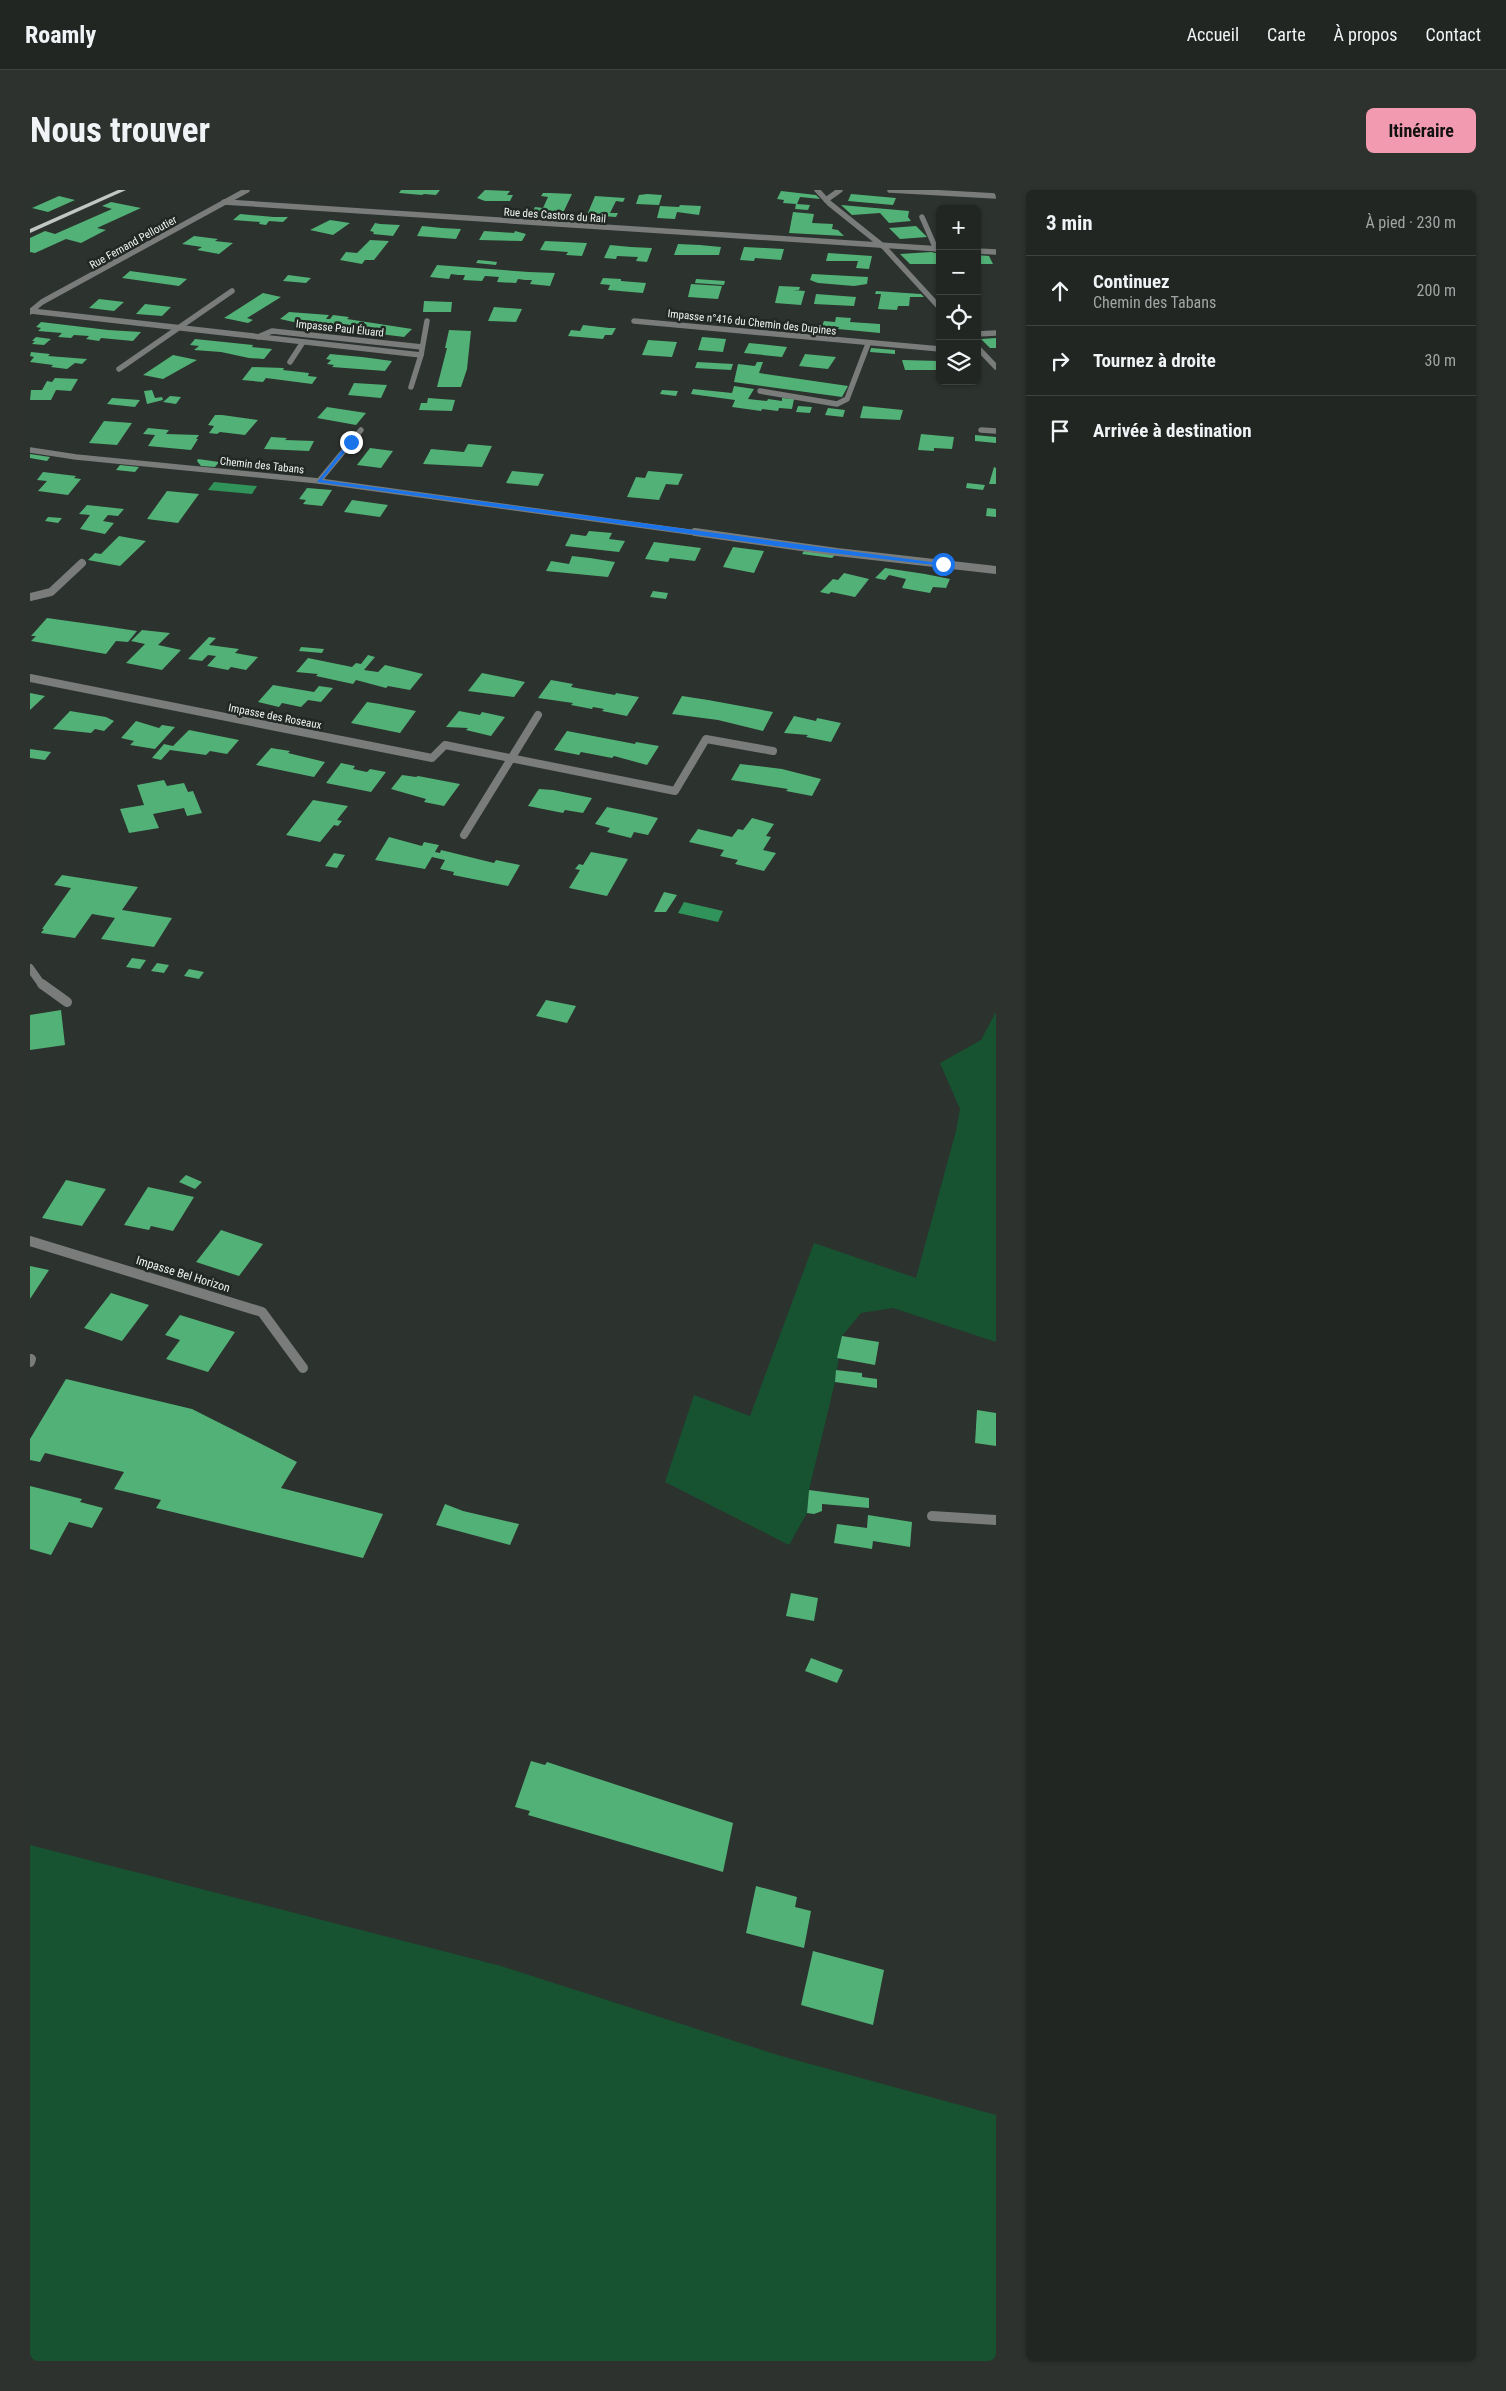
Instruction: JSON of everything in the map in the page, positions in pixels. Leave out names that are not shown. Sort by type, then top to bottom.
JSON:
[{"type":"main road","points":[[32,229],[123,190]]},
{"type":"street","name":"Rue Fernand Pelloutier","points":[[31,312],[42,302],[247,190]]},
{"type":"street","points":[[816,190],[884,247],[936,304]]},
{"type":"street","points":[[826,200],[840,190]]},
{"type":"street","points":[[890,190],[996,196]]},
{"type":"street","name":"Rue des Castors du Rail","points":[[224,202],[936,249]]},
{"type":"street","points":[[922,217],[936,245]]},
{"type":"street","points":[[981,251],[996,252]]},
{"type":"street","points":[[120,369],[232,291]]},
{"type":"street","name":"Impasse Paul Éluard","points":[[31,312],[421,356]]},
{"type":"street","name":"Impasse n°416 du Chemin des Dupines","points":[[634,321],[868,344],[936,349]]},
{"type":"street","points":[[411,388],[421,356],[427,322]]},
{"type":"street","name":"Impasse Paul Éluard","points":[[257,337],[272,331],[422,347]]},
{"type":"street","points":[[981,334],[996,333]]},
{"type":"street","name":"Impasse Paul Éluard","points":[[290,362],[303,342]]},
{"type":"street","points":[[760,391],[837,404],[847,399],[868,344]]},
{"type":"street","points":[[981,352],[996,367]]},
{"type":"street","points":[[319,481],[361,430]]},
{"type":"street","points":[[981,430],[996,431]]},
{"type":"street","name":"Chemin des Tabans","points":[[30,450],[76,457],[319,481],[827,551],[996,570]]},
{"type":"street","points":[[30,597],[51,592],[82,563]]},
{"type":"street","name":"Impasse des Roseaux","points":[[30,678],[432,758],[445,745],[675,790],[706,739],[773,750]]},
{"type":"street","points":[[464,835],[538,716]]},
{"type":"street","points":[[30,968],[43,986],[67,1002]]},
{"type":"street","name":"Impasse Bel Horizon","points":[[30,1241],[262,1312],[303,1368]]},
{"type":"street","points":[[932,1516],[996,1520]]},
{"type":"shaded area","points":[[214,482],[257,486],[252,494],[208,490]]},
{"type":"shaded area","points":[[684,902],[723,911],[718,922],[678,913]]},
{"type":"shaded area","points":[[996,1012],[996,1342],[893,1308],[861,1313],[842,1336],[835,1382],[809,1490],[807,1513],[789,1545],[665,1482],[694,1395],[750,1416],[814,1243],[916,1278],[956,1131],[960,1109],[940,1063],[981,1040]]},
{"type":"shaded area","points":[[30,1845],[501,1966],[781,2056],[996,2115],[996,2361],[30,2361]]},
{"type":"building","points":[[401,190],[440,190],[436,195],[422,195],[399,193]]},
{"type":"building","points":[[485,190],[510,191],[507,195],[513,195],[510,201],[485,201],[477,198]]},
{"type":"building","points":[[781,191],[816,195],[820,199],[800,197],[797,204],[810,205],[808,210],[795,209],[796,204],[783,203],[784,200],[777,199]]},
{"type":"building","points":[[543,193],[572,194],[563,213],[533,211],[535,207],[543,208],[548,197],[541,196]]},
{"type":"building","points":[[851,194],[896,198],[893,205],[848,201]]},
{"type":"building","points":[[639,195],[662,195],[659,205],[636,204]]},
{"type":"building","points":[[59,196],[75,200],[48,212],[32,208]]},
{"type":"building","points":[[595,196],[625,198],[623,202],[616,201],[610,213],[618,213],[616,217],[587,215]]},
{"type":"building","points":[[111,202],[141,208],[97,228],[106,230],[81,243],[66,239],[35,253],[30,252],[30,238],[45,231],[55,234],[112,209],[102,206]]},
{"type":"building","points":[[680,205],[701,206],[699,215],[677,212],[675,219],[657,218],[660,206],[679,207]]},
{"type":"building","points":[[841,205],[909,211],[908,217],[911,221],[889,223],[880,213],[852,215]]},
{"type":"building","points":[[793,212],[814,214],[812,223],[833,224],[832,229],[838,230],[844,236],[789,233]]},
{"type":"building","points":[[240,214],[288,217],[283,222],[269,221],[266,225],[259,224],[260,222],[233,220]]},
{"type":"building","points":[[330,220],[350,223],[333,235],[310,230]]},
{"type":"building","points":[[375,223],[400,225],[393,236],[373,234],[374,232],[370,231]]},
{"type":"building","points":[[422,226],[461,229],[456,239],[417,236]]},
{"type":"building","points":[[916,226],[927,237],[900,239],[889,228]]},
{"type":"building","points":[[484,231],[514,233],[515,231],[526,234],[522,241],[479,240]]},
{"type":"building","points":[[194,236],[233,243],[219,254],[197,250],[202,247],[182,244]]},
{"type":"building","points":[[370,240],[389,241],[374,260],[365,260],[362,264],[340,260],[346,252],[357,253]]},
{"type":"building","points":[[545,241],[587,243],[582,256],[566,255],[568,252],[540,250]]},
{"type":"building","points":[[678,244],[721,247],[719,255],[674,255]]},
{"type":"building","points":[[610,245],[652,248],[647,262],[636,261],[638,257],[617,256],[616,259],[604,258]]},
{"type":"building","points":[[744,247],[784,249],[781,260],[755,258],[754,261],[740,260]]},
{"type":"building","points":[[828,253],[872,256],[869,269],[856,268],[858,261],[826,261]]},
{"type":"building","points":[[936,253],[936,264],[910,264],[900,254]]},
{"type":"building","points":[[981,255],[989,256],[993,264],[981,264]]},
{"type":"building","points":[[478,260],[497,262],[496,265],[476,263]]},
{"type":"building","points":[[437,265],[555,273],[550,286],[530,284],[532,280],[518,279],[516,283],[497,282],[499,277],[485,276],[482,281],[463,280],[465,275],[451,274],[449,279],[430,277]]},
{"type":"building","points":[[130,271],[187,279],[179,286],[122,278]]},
{"type":"building","points":[[812,274],[868,277],[867,284],[854,286],[818,283],[810,280]]},
{"type":"building","points":[[288,275],[311,278],[306,283],[283,281]]},
{"type":"building","points":[[603,278],[646,283],[643,293],[608,290],[610,285],[600,284]]},
{"type":"building","points":[[696,279],[725,281],[724,285],[695,283]]},
{"type":"building","points":[[691,284],[722,286],[718,299],[688,297]]},
{"type":"building","points":[[779,286],[800,287],[799,290],[793,290],[805,291],[801,305],[775,303]]},
{"type":"building","points":[[876,291],[921,294],[924,297],[910,297],[909,306],[898,306],[897,310],[878,309],[881,294],[875,294]]},
{"type":"building","points":[[263,293],[281,297],[247,318],[253,320],[248,323],[224,318]]},
{"type":"building","points":[[816,294],[856,297],[854,306],[814,304]]},
{"type":"building","points":[[99,299],[124,302],[114,311],[89,308]]},
{"type":"building","points":[[424,301],[452,302],[451,312],[423,312]]},
{"type":"building","points":[[145,304],[171,307],[162,316],[136,314]]},
{"type":"building","points":[[494,307],[522,309],[516,322],[488,321]]},
{"type":"building","points":[[289,312],[329,315],[326,319],[330,319],[333,315],[349,317],[347,319],[412,329],[404,337],[340,329],[338,331],[329,330],[280,319]]},
{"type":"building","points":[[836,317],[851,318],[850,322],[880,324],[880,333],[822,326],[824,321],[835,322]]},
{"type":"building","points":[[41,322],[141,332],[133,341],[101,338],[99,341],[86,339],[89,336],[74,335],[71,338],[58,337],[62,333],[38,331],[41,328],[36,327]]},
{"type":"building","points":[[583,325],[616,328],[612,335],[605,335],[603,339],[568,336],[571,330],[580,331]]},
{"type":"building","points":[[449,330],[471,331],[467,369],[461,387],[437,387],[447,348],[445,348]]},
{"type":"building","points":[[36,337],[51,339],[44,345],[32,344]]},
{"type":"building","points":[[702,337],[726,339],[723,352],[698,350]]},
{"type":"building","points":[[996,338],[996,348],[990,348],[981,339]]},
{"type":"building","points":[[195,339],[253,345],[252,347],[272,349],[264,359],[249,358],[221,352],[194,350],[199,346],[190,345]]},
{"type":"building","points":[[648,340],[677,342],[672,357],[642,355]]},
{"type":"building","points":[[749,343],[787,347],[782,357],[744,353]]},
{"type":"building","points":[[871,348],[895,350],[895,354],[870,352]]},
{"type":"building","points":[[31,352],[50,354],[48,356],[87,359],[82,364],[75,363],[67,369],[51,367],[53,365],[30,362],[34,357],[30,356]]},
{"type":"building","points":[[330,354],[392,361],[385,371],[332,367],[334,365],[327,364],[331,360],[326,359]]},
{"type":"building","points":[[805,354],[836,357],[828,369],[799,366]]},
{"type":"building","points":[[173,355],[197,360],[163,379],[143,375]]},
{"type":"building","points":[[902,360],[936,361],[936,370],[905,370]]},
{"type":"building","points":[[697,362],[733,364],[731,370],[695,368]]},
{"type":"building","points":[[757,362],[763,362],[759,373],[848,386],[842,397],[734,382],[738,364],[755,366]]},
{"type":"building","points":[[252,367],[284,368],[283,370],[309,373],[308,376],[317,377],[312,384],[266,378],[263,382],[242,380]]},
{"type":"building","points":[[55,378],[78,379],[71,391],[56,390],[51,400],[30,400],[31,390],[42,390],[47,381],[52,382]]},
{"type":"building","points":[[354,383],[387,385],[381,398],[348,395]]},
{"type":"building","points":[[734,386],[754,389],[748,399],[782,401],[782,398],[794,399],[792,409],[779,408],[778,411],[762,409],[761,411],[732,407],[735,400],[691,394],[693,389],[732,393]]},
{"type":"building","points":[[152,390],[155,398],[162,397],[163,400],[147,404],[144,391]]},
{"type":"building","points":[[662,390],[678,391],[676,396],[660,394]]},
{"type":"building","points":[[170,396],[181,397],[176,404],[163,402]]},
{"type":"building","points":[[112,398],[140,400],[135,407],[107,404]]},
{"type":"building","points":[[428,398],[455,400],[452,411],[419,410],[421,403],[427,403]]},
{"type":"building","points":[[798,406],[812,407],[810,413],[796,412]]},
{"type":"building","points":[[863,406],[903,410],[900,420],[860,418]]},
{"type":"building","points":[[327,407],[366,413],[356,425],[317,418]]},
{"type":"building","points":[[828,408],[845,410],[843,417],[825,415]]},
{"type":"building","points":[[215,415],[258,420],[245,435],[220,432],[217,434],[209,433],[214,426],[208,425]]},
{"type":"building","points":[[104,421],[132,423],[117,445],[89,443]]},
{"type":"building","points":[[148,428],[169,430],[166,434],[199,435],[191,450],[148,446],[155,435],[143,434]]},
{"type":"building","points":[[921,434],[954,437],[952,449],[934,448],[934,451],[918,450]]},
{"type":"building","points":[[975,435],[996,437],[996,443],[975,441]]},
{"type":"building","points":[[271,437],[287,438],[285,440],[314,441],[309,451],[264,449]]},
{"type":"building","points":[[468,444],[492,446],[482,467],[423,464],[431,449],[464,452]]},
{"type":"building","points":[[370,448],[393,451],[381,468],[357,465]]},
{"type":"building","points":[[30,454],[50,457],[47,461],[30,458]]},
{"type":"building","points":[[198,459],[219,462],[215,467],[201,466],[197,461]]},
{"type":"building","points":[[120,465],[139,467],[135,472],[116,470]]},
{"type":"building","points":[[994,467],[996,468],[996,484],[989,484]]},
{"type":"building","points":[[512,471],[544,474],[538,486],[506,483]]},
{"type":"building","points":[[648,471],[683,474],[678,485],[666,484],[659,500],[627,497],[636,477],[645,478]]},
{"type":"building","points":[[43,472],[76,476],[74,478],[81,479],[68,495],[38,491],[47,481],[37,480]]},
{"type":"building","points":[[967,483],[985,485],[983,490],[966,488]]},
{"type":"building","points":[[307,488],[332,490],[322,506],[303,504],[306,500],[299,499]]},
{"type":"building","points":[[167,491],[199,494],[178,523],[147,519]]},
{"type":"building","points":[[352,500],[388,505],[380,517],[344,512]]},
{"type":"building","points":[[87,505],[124,509],[118,516],[108,515],[103,521],[114,523],[105,534],[80,529],[90,515],[79,514]]},
{"type":"building","points":[[987,508],[996,509],[996,517],[986,516]]},
{"type":"building","points":[[48,517],[62,518],[58,523],[45,521]]},
{"type":"building","points":[[589,531],[612,533],[609,539],[625,541],[619,552],[565,546],[571,534],[586,536]]},
{"type":"building","points":[[119,536],[146,541],[120,566],[88,560],[95,553],[101,554]]},
{"type":"building","points":[[654,542],[701,548],[695,561],[670,558],[668,562],[645,559]]},
{"type":"building","points":[[733,547],[764,551],[754,573],[723,567]]},
{"type":"building","points":[[804,551],[835,555],[832,558],[802,554]]},
{"type":"building","points":[[572,556],[615,562],[608,577],[546,571],[551,561],[569,564]]},
{"type":"building","points":[[885,568],[950,579],[946,588],[933,587],[930,593],[902,588],[906,579],[889,575],[885,580],[875,578]]},
{"type":"building","points":[[844,573],[869,579],[855,597],[831,592],[829,594],[820,592],[833,579],[838,580]]},
{"type":"building","points":[[653,591],[668,593],[666,599],[650,597]]},
{"type":"building","points":[[47,618],[137,631],[128,642],[116,641],[106,654],[31,641],[36,636],[31,636]]},
{"type":"building","points":[[142,630],[170,633],[158,645],[181,650],[162,670],[126,663],[145,644],[131,641]]},
{"type":"building","points":[[209,637],[216,638],[209,645],[239,649],[235,653],[258,657],[246,670],[231,667],[228,670],[207,666],[216,656],[208,655],[202,661],[188,659]]},
{"type":"building","points":[[301,647],[324,649],[322,653],[299,651]]},
{"type":"building","points":[[368,655],[375,657],[364,670],[378,672],[385,665],[423,674],[410,690],[388,686],[386,688],[356,680],[353,684],[316,676],[318,674],[296,672],[308,658],[352,667],[356,663],[361,664]]},
{"type":"building","points":[[482,673],[525,682],[514,697],[468,691]]},
{"type":"building","points":[[551,680],[573,684],[571,687],[615,695],[616,693],[639,697],[627,716],[602,711],[604,709],[593,707],[592,709],[571,705],[573,703],[538,698]]},
{"type":"building","points":[[273,685],[314,692],[319,686],[333,688],[321,702],[308,700],[301,707],[282,703],[279,707],[258,702]]},
{"type":"building","points":[[30,693],[45,696],[30,710]]},
{"type":"building","points":[[682,696],[773,712],[763,731],[718,720],[672,714]]},
{"type":"building","points":[[367,702],[416,711],[400,733],[351,723]]},
{"type":"building","points":[[70,711],[106,717],[114,721],[104,731],[95,729],[91,733],[53,729]]},
{"type":"building","points":[[459,711],[480,715],[482,712],[505,717],[491,736],[466,730],[468,728],[446,727]]},
{"type":"building","points":[[794,716],[816,721],[817,718],[841,723],[831,742],[806,737],[808,735],[784,733]]},
{"type":"building","points":[[136,721],[159,728],[162,725],[175,727],[155,749],[130,745],[134,741],[121,738]]},
{"type":"building","points":[[189,730],[239,740],[227,754],[210,751],[206,755],[170,750],[161,760],[152,758],[164,744],[173,746]]},
{"type":"building","points":[[567,731],[635,744],[636,742],[659,746],[647,765],[614,756],[612,758],[581,752],[579,755],[554,750]]},
{"type":"building","points":[[271,748],[290,751],[288,753],[325,762],[314,777],[256,765]]},
{"type":"building","points":[[30,749],[51,752],[45,760],[30,758]]},
{"type":"building","points":[[341,763],[355,766],[353,769],[367,772],[370,769],[386,772],[371,792],[326,783]]},
{"type":"building","points":[[740,764],[782,769],[821,779],[812,796],[786,791],[788,789],[731,780]]},
{"type":"building","points":[[402,775],[460,784],[444,806],[424,802],[426,799],[391,789]]},
{"type":"building","points":[[164,780],[167,786],[184,783],[188,792],[193,791],[202,813],[187,816],[184,808],[153,814],[159,828],[129,833],[120,809],[144,805],[137,785]]},
{"type":"building","points":[[539,789],[592,798],[583,813],[565,810],[563,813],[528,806]]},
{"type":"building","points":[[313,800],[348,806],[337,820],[342,821],[338,826],[334,825],[320,842],[286,835]]},
{"type":"building","points":[[607,807],[658,818],[648,835],[634,832],[631,838],[607,832],[610,828],[595,824]]},
{"type":"building","points":[[752,818],[774,824],[766,836],[771,837],[763,850],[776,853],[764,871],[735,864],[738,860],[720,856],[724,850],[689,842],[698,829],[732,837],[738,829],[743,830]]},
{"type":"building","points":[[389,837],[422,846],[424,842],[439,845],[435,852],[440,853],[441,850],[494,863],[496,860],[520,865],[508,886],[453,875],[454,872],[440,869],[445,860],[432,857],[425,869],[375,860]]},
{"type":"building","points":[[591,852],[628,859],[607,896],[569,888],[580,870],[575,869],[579,864],[583,865]]},
{"type":"building","points":[[334,853],[345,855],[337,868],[325,866]]},
{"type":"building","points":[[62,875],[138,887],[122,910],[172,918],[154,947],[101,939],[115,918],[92,914],[75,938],[41,933],[71,888],[54,885]]},
{"type":"building","points":[[664,892],[677,895],[666,912],[654,912]]},
{"type":"building","points":[[132,958],[146,960],[140,969],[126,967]]},
{"type":"building","points":[[157,963],[169,965],[164,973],[151,971]]},
{"type":"building","points":[[189,969],[204,972],[199,979],[184,976]]},
{"type":"building","points":[[546,1000],[576,1006],[567,1023],[536,1016]]},
{"type":"building","points":[[61,1010],[65,1045],[30,1050],[30,1015]]},
{"type":"building","points":[[186,1175],[202,1182],[195,1189],[179,1182]]},
{"type":"building","points":[[66,1180],[106,1189],[82,1226],[42,1218]]},
{"type":"building","points":[[148,1187],[194,1197],[173,1231],[151,1226],[149,1230],[124,1225]]},
{"type":"building","points":[[221,1230],[263,1244],[239,1276],[196,1262]]},
{"type":"building","points":[[30,1266],[49,1270],[30,1299]]},
{"type":"building","points":[[111,1293],[149,1305],[122,1341],[84,1328]]},
{"type":"building","points":[[180,1315],[235,1332],[208,1372],[166,1359],[180,1340],[165,1335]]},
{"type":"building","points":[[842,1336],[879,1342],[875,1365],[837,1358]]},
{"type":"building","points":[[836,1370],[862,1373],[862,1377],[877,1379],[877,1388],[835,1382]]},
{"type":"building","points":[[66,1379],[192,1409],[297,1462],[281,1488],[383,1514],[363,1558],[156,1508],[161,1500],[114,1489],[124,1472],[45,1453],[40,1462],[30,1460],[30,1439]]},
{"type":"building","points":[[977,1410],[996,1413],[996,1446],[975,1443]]},
{"type":"building","points":[[30,1486],[82,1499],[80,1502],[103,1508],[92,1528],[69,1522],[51,1555],[30,1549]]},
{"type":"building","points":[[809,1490],[869,1498],[869,1508],[822,1504],[822,1511],[814,1514],[807,1513]]},
{"type":"building","points":[[445,1504],[463,1511],[519,1524],[510,1545],[436,1525]]},
{"type":"building","points":[[868,1515],[912,1522],[910,1547],[873,1541],[872,1549],[834,1543],[837,1524],[867,1528]]},
{"type":"building","points":[[791,1593],[818,1598],[814,1621],[786,1616]]},
{"type":"building","points":[[811,1658],[843,1670],[837,1683],[805,1671]]},
{"type":"building","points":[[531,1761],[545,1765],[547,1762],[733,1823],[723,1872],[528,1815],[530,1811],[515,1807]]},
{"type":"building","points":[[756,1886],[797,1897],[795,1907],[811,1911],[804,1948],[746,1933]]},
{"type":"building","points":[[813,1951],[884,1970],[873,2025],[801,2005]]},
{"type":"route","points":[[351,442],[319,481],[489,506],[837,552],[943,564]]}]
